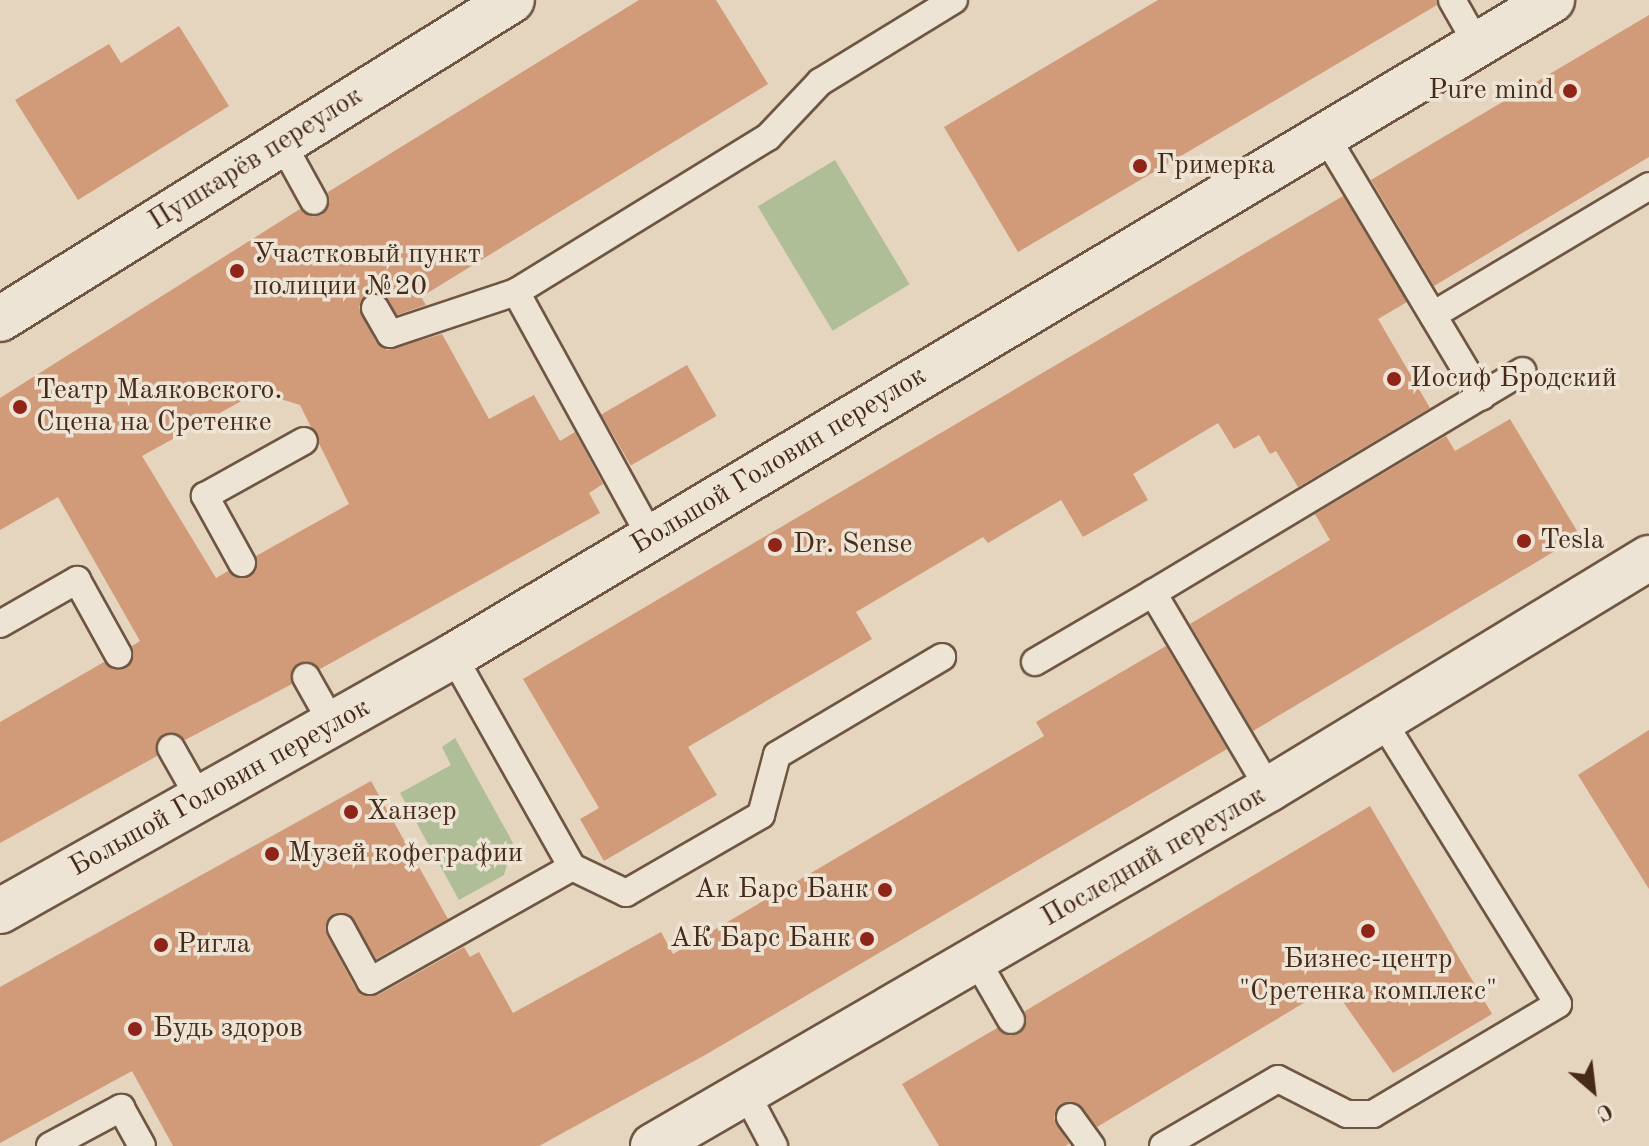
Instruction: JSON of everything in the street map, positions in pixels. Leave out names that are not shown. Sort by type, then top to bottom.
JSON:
[{"type":"street","name":"Пушкарёв переулок","points":[[0,319],[512,0]]},
{"type":"street","name":"Большой Головин переулок","points":[[0,911],[201,801],[453,656],[1552,0]]},
{"type":"street","name":"Последний переулок","points":[[653,1146],[747,1095],[1269,789],[1649,558]]},
{"type":"lane","points":[[375,308],[390,334],[516,292],[768,137],[820,82],[954,0]]},
{"type":"lane","points":[[1452,0],[1477,44]]},
{"type":"lane","points":[[1325,135],[1482,397]]},
{"type":"lane","points":[[282,143],[314,201]]},
{"type":"lane","points":[[1433,315],[1649,186]]},
{"type":"lane","points":[[516,292],[651,538]]},
{"type":"lane","points":[[1035,662],[1523,371]]},
{"type":"lane","points":[[242,563],[205,496],[304,441]]},
{"type":"lane","points":[[0,624],[77,580],[118,654]]},
{"type":"lane","points":[[1153,593],[1269,789]]},
{"type":"lane","points":[[453,656],[572,867],[626,893],[761,815],[777,755],[942,657]]},
{"type":"lane","points":[[306,677],[333,725]]},
{"type":"lane","points":[[1163,1146],[1278,1079],[1347,1114],[1373,1114],[1558,1004],[1382,720]]},
{"type":"lane","points":[[171,748],[201,801]]},
{"type":"lane","points":[[341,928],[370,981],[572,867]]},
{"type":"lane","points":[[977,961],[1011,1020]]},
{"type":"lane","points":[[747,1095],[774,1146]]},
{"type":"lane","points":[[50,1146],[121,1108],[142,1146]]},
{"type":"lane","points":[[1070,1117],[1091,1146]]},
{"type":"green space","points":[[835,160],[910,284],[833,331],[758,206]]},
{"type":"green space","points":[[455,738],[513,843],[504,875],[459,900],[400,793],[451,765],[442,747]]},
{"type":"building","points":[[639,0],[716,0],[768,84],[421,297],[426,305],[397,315],[384,295],[374,292],[359,307],[376,342],[387,350],[442,334],[489,419],[534,395],[560,441],[575,432],[603,484],[589,493],[600,513],[320,669],[299,663],[292,670],[292,684],[185,740],[178,734],[164,734],[157,741],[157,756],[0,843],[0,722],[104,662],[117,670],[126,668],[134,655],[132,646],[140,641],[58,497],[0,530],[0,398],[300,209],[313,217],[322,215],[330,202],[328,192]],"holes":[[[258,392],[300,405],[349,504],[256,556],[256,571],[249,577],[228,571],[216,578],[142,456]]]},
{"type":"building","points":[[1158,0],[1436,0],[1437,5],[1018,252],[944,127]]},
{"type":"building","points":[[1649,15],[1649,157],[1434,286],[1371,180]]},
{"type":"building","points":[[179,26],[229,106],[78,200],[15,100],[109,44],[121,63]]},
{"type":"building","points":[[1343,196],[1407,302],[1378,319],[1430,408],[1298,487],[1276,451],[1270,454],[1259,435],[1234,449],[1218,423],[1133,474],[1148,500],[1083,537],[1061,500],[988,543],[983,537],[856,612],[872,639],[688,747],[717,795],[604,861],[580,819],[599,808],[523,679]]},
{"type":"building","points":[[687,365],[716,416],[631,466],[601,415]]},
{"type":"building","points":[[1510,419],[1580,536],[1253,731],[1190,624],[1330,540],[1315,514],[1446,436],[1455,451]]},
{"type":"building","points":[[1166,646],[1227,749],[705,1055],[539,1146],[173,1146],[132,1071],[0,1143],[0,987],[371,781],[448,919],[376,959],[350,915],[333,914],[327,935],[356,989],[362,995],[378,995],[464,947],[470,957],[479,952],[513,1013],[661,932],[673,954],[1044,736],[1036,722]]},
{"type":"building","points":[[1649,730],[1649,889],[1578,775]]},
{"type":"building","points":[[1370,806],[1492,1014],[1393,1073],[1332,986],[1097,1127],[1077,1103],[1061,1104],[1054,1118],[1069,1144],[1065,1146],[939,1146],[902,1084],[997,1028],[1010,1036],[1020,1033],[1027,1021],[1025,1011]]},
{"type":"place","name":"Pure mind","points":[[1570,91]]},
{"type":"place","name":"Гримерка","points":[[1140,166]]},
{"type":"place","name":"Участковый пункт полиции №20","points":[[237,271]]},
{"type":"place","name":"Иосиф Бродский","points":[[1394,379]]},
{"type":"place","name":"Театр Маяковского. Сцена на Сретенке","points":[[20,407]]},
{"type":"place","name":"Tesla","points":[[1524,541]]},
{"type":"place","name":"Dr. Sense","points":[[775,545]]},
{"type":"place","name":"Ханзер","points":[[351,812]]},
{"type":"place","name":"Музей кофеграфии","points":[[272,854]]},
{"type":"place","name":"Ак Барс Банк","points":[[885,890]]},
{"type":"place","name":"Бизнес-центр \"Сретенка комплекс\"","points":[[1368,931]]},
{"type":"place","name":"АК Барс Банк","points":[[867,939]]},
{"type":"place","name":"Ригла","points":[[161,945]]},
{"type":"place","name":"Будь здоров","points":[[135,1029]]}]
